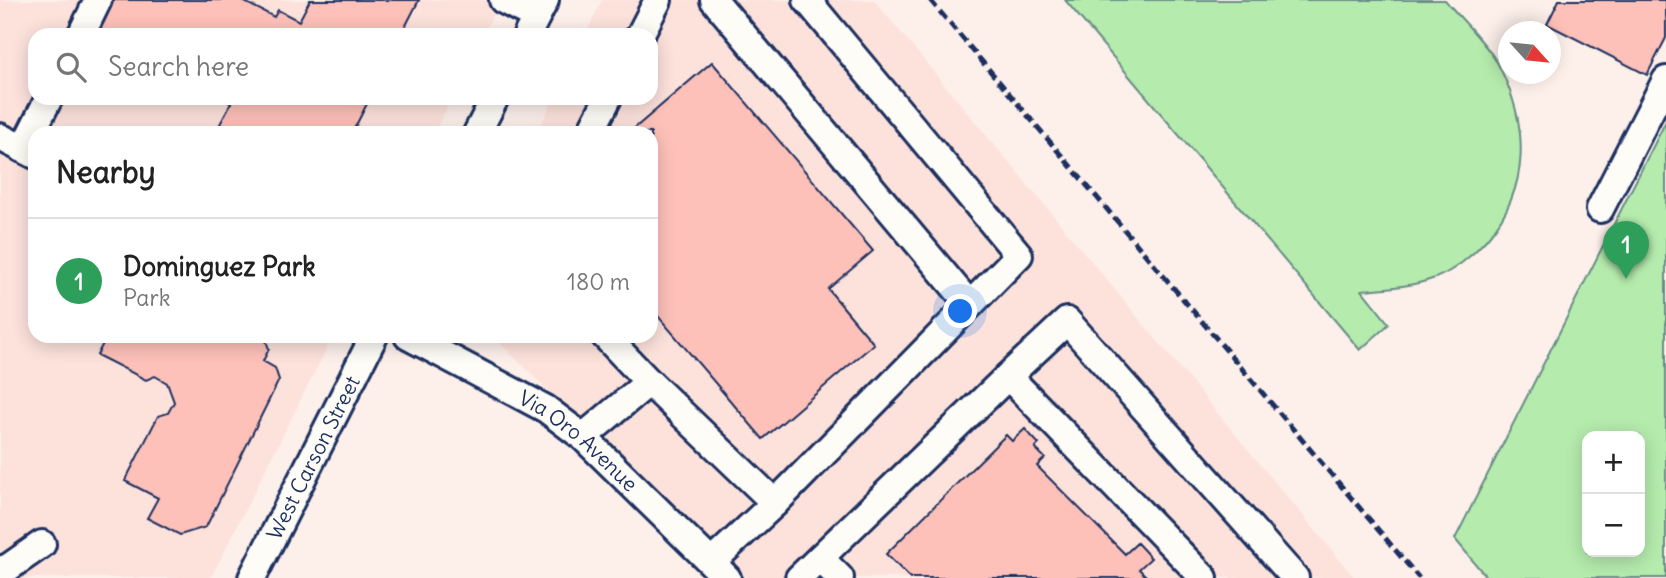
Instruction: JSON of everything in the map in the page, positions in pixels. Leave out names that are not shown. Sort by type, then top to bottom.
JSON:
[{"type":"street","points":[[84,28],[98,0]]},
{"type":"street","points":[[503,0],[536,17]]},
{"type":"street","points":[[644,28],[658,0]]},
{"type":"street","points":[[714,0],[970,305]]},
{"type":"street","points":[[719,570],[775,503],[1019,255],[807,0]]},
{"type":"street","points":[[1600,209],[1666,79]]},
{"type":"street","points":[[31,126],[44,105]]},
{"type":"street","points":[[481,126],[491,105]]},
{"type":"street","points":[[594,126],[604,105]]},
{"type":"street","points":[[19,147],[28,132]]},
{"type":"street","points":[[799,578],[1067,321],[1295,578]]},
{"type":"street","name":"West Carson Street","points":[[251,578],[370,343]]},
{"type":"street","name":"Via Oro Avenue","points":[[421,343],[546,409],[583,437],[719,570]]},
{"type":"street","points":[[612,343],[775,503]]},
{"type":"street","points":[[1008,376],[1204,578]]},
{"type":"street","points":[[583,437],[649,382]]},
{"type":"street","points":[[0,570],[9,567],[42,544]]},
{"type":"street","points":[[820,558],[840,578]]},
{"type":"shaded area","points":[[0,0],[501,0],[487,28],[28,28],[28,105],[448,105],[438,126],[28,126],[28,343],[329,343],[211,578],[0,578]]},
{"type":"shaded area","points":[[602,0],[874,0],[1355,578],[737,578],[500,343],[658,343],[658,126],[540,126],[551,105],[658,105],[658,28],[588,28]]},
{"type":"green space","points":[[1065,0],[1445,0],[1474,32],[1498,65],[1498,84],[1507,84],[1516,111],[1521,156],[1511,199],[1501,220],[1486,240],[1469,257],[1449,271],[1435,278],[1399,287],[1362,290],[1389,324],[1360,350]]},
{"type":"green space","points":[[1666,121],[1666,578],[1487,578],[1455,539]]},
{"type":"building","points":[[110,0],[241,0],[274,17],[278,10],[299,21],[310,0],[419,0],[405,28],[96,28]]},
{"type":"building","points":[[1559,0],[1666,0],[1666,38],[1647,75],[1561,31],[1561,21],[1548,21]]},
{"type":"building","points":[[712,62],[873,251],[828,289],[874,344],[763,439],[658,316],[658,126],[637,126]]},
{"type":"building","points":[[230,105],[366,105],[356,126],[219,126]]},
{"type":"building","points":[[103,343],[267,343],[269,349],[263,361],[275,368],[279,380],[206,527],[180,535],[147,518],[158,498],[125,481],[158,416],[168,413],[174,402],[167,383],[155,376],[146,380],[97,355]]},
{"type":"building","points":[[1025,429],[1039,444],[1035,448],[1045,458],[1037,466],[1125,554],[1137,543],[1151,558],[1139,569],[1148,578],[910,578],[886,554],[1006,435],[1012,441]]},
{"type":"railway","points":[[930,0],[1419,578]]},
{"type":"place","name":"Dominguez Park","points":[[1626,279]]}]
